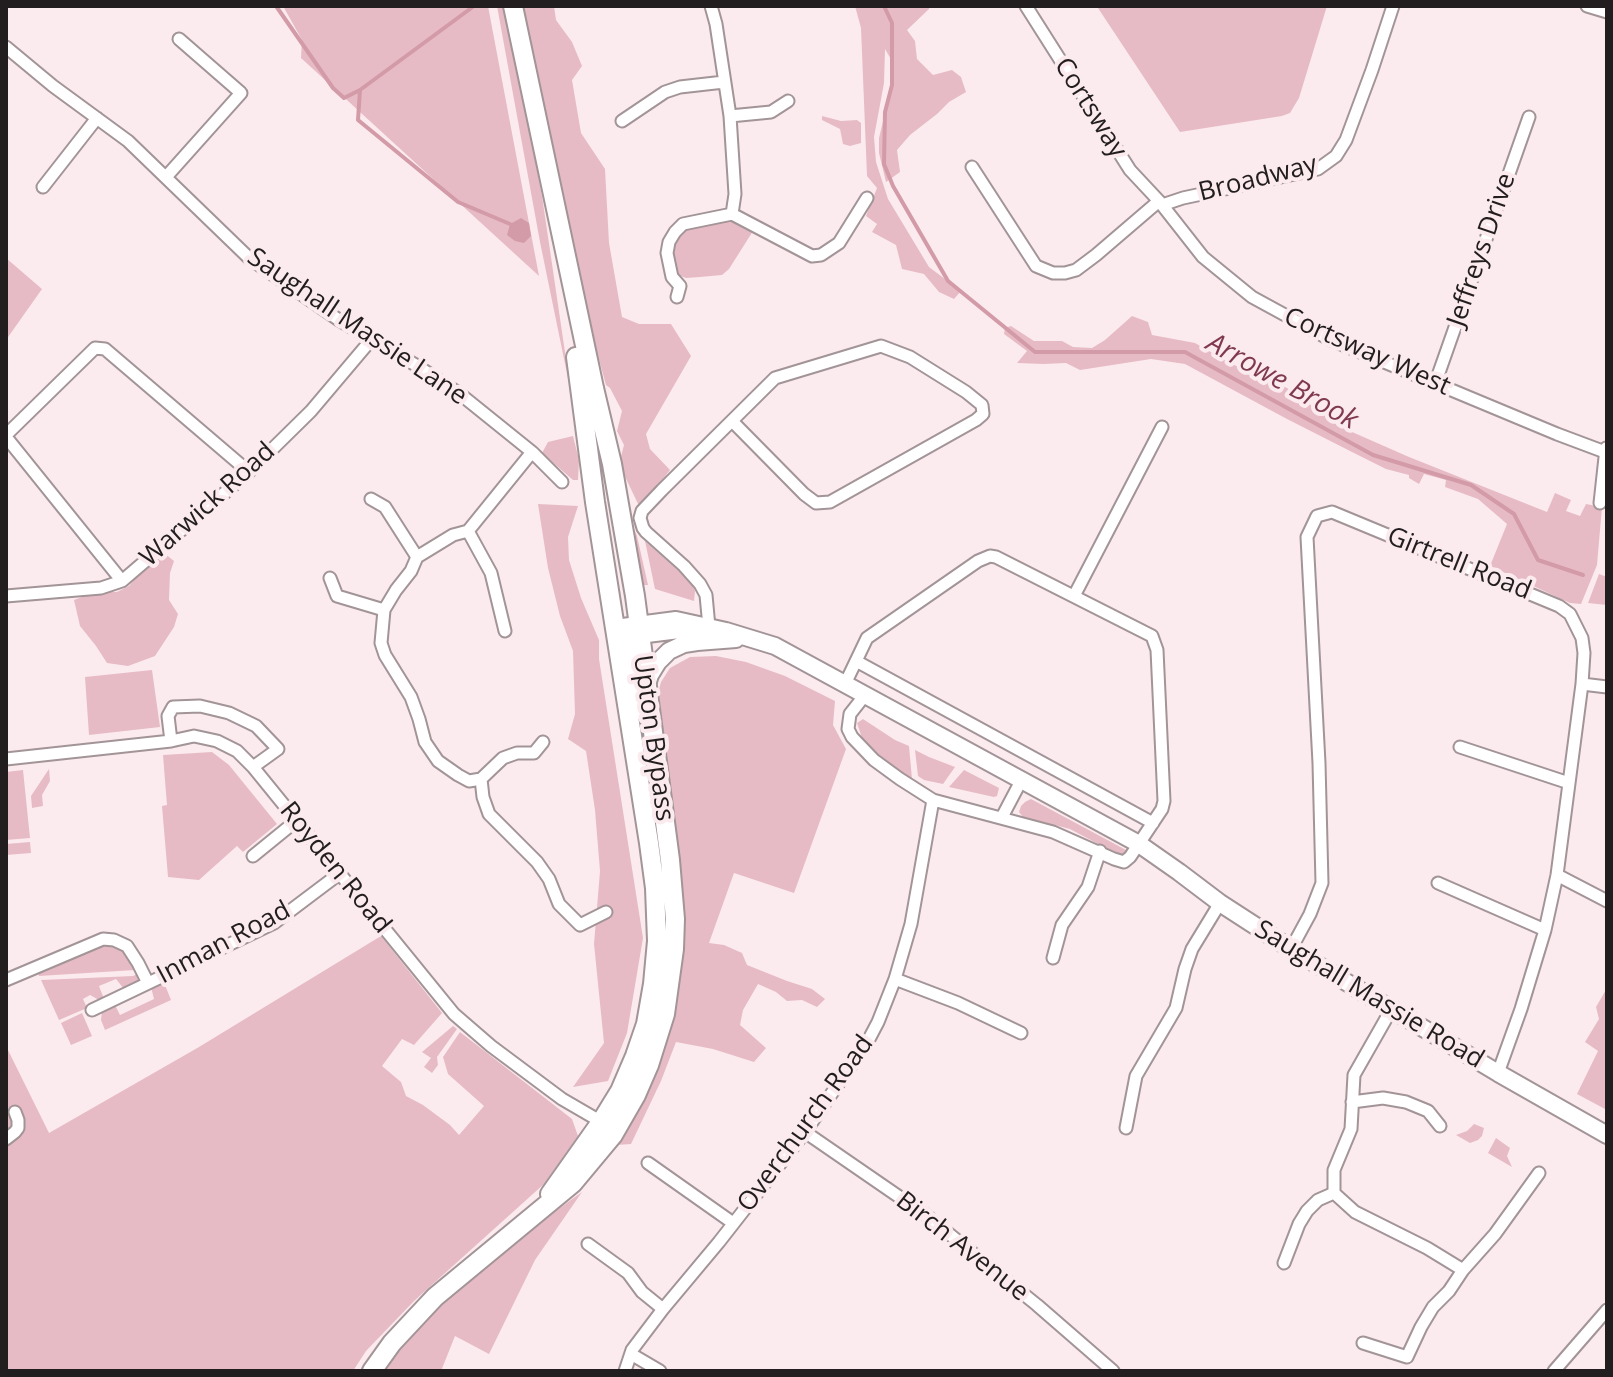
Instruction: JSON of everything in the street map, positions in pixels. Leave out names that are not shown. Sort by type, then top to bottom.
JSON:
[{"type":"main road","name":"Upton Bypass","points":[[513,6],[560,231],[593,487],[627,632],[646,689],[670,860],[675,919],[665,1014],[636,1095],[609,1126]]},
{"type":"main road","name":"Saughall Massie Road","points":[[627,632],[707,627],[775,646],[1139,844],[1220,903],[1291,949],[1607,1135]]},
{"type":"main road","name":"Upton Bypass","points":[[372,1371],[392,1343],[435,1297],[573,1183],[596,1157],[635,1056],[646,1024],[657,941],[655,888],[630,726],[627,632]]},
{"type":"main road","points":[[646,689],[650,675],[669,651],[684,644],[749,638]]},
{"type":"street","points":[[711,6],[730,116],[735,194],[732,214]]},
{"type":"street","name":"Cortsway","points":[[1026,6],[1122,159],[1160,203]]},
{"type":"street","name":"Broadway","points":[[1160,203],[1318,169],[1336,156],[1346,140],[1393,6]]},
{"type":"street","points":[[1587,6],[1607,12]]},
{"type":"street","points":[[166,177],[241,93],[179,39]]},
{"type":"street","name":"Saughall Massie Lane","points":[[6,47],[128,141],[249,258],[339,320],[460,394],[532,452],[562,482]]},
{"type":"street","points":[[622,121],[665,92],[680,87],[724,82]]},
{"type":"street","points":[[730,116],[771,112],[788,101]]},
{"type":"street","name":"Jeffreys Drive","points":[[1435,384],[1529,117]]},
{"type":"street","points":[[43,187],[97,118]]},
{"type":"street","points":[[972,167],[1036,266],[1053,273],[1076,270],[1160,203]]},
{"type":"street","points":[[677,297],[680,286],[672,277],[667,253],[669,242],[683,224],[732,214],[812,256],[821,255],[839,243],[867,198]]},
{"type":"street","name":"Cortsway West","points":[[1160,203],[1203,257],[1252,297],[1329,339],[1435,384],[1606,449]]},
{"type":"street","name":"Warwick Road","points":[[6,596],[101,588],[122,581],[249,472],[311,411],[371,340]]},
{"type":"street","points":[[707,627],[706,595],[700,584],[643,528],[640,518],[642,511],[732,421],[775,378],[881,346],[910,357],[966,392],[982,405],[983,414],[830,502],[816,503],[732,421]]},
{"type":"street","points":[[122,581],[6,436],[95,348],[105,349],[249,472]]},
{"type":"street","points":[[1074,596],[1162,427]]},
{"type":"street","points":[[1600,503],[1606,449]]},
{"type":"street","points":[[532,452],[468,531],[453,535],[417,557],[384,610],[381,643],[411,697],[425,742],[438,761],[458,775],[469,781],[481,779],[503,758],[517,753],[534,753],[543,742]]},
{"type":"street","points":[[371,499],[385,507],[417,557]]},
{"type":"street","name":"Girtrell Road","points":[[1291,949],[1322,883],[1307,537],[1317,516],[1332,512],[1559,606],[1570,614],[1582,638],[1582,684],[1557,875],[1545,930],[1515,1030],[1498,1073]]},
{"type":"street","points":[[468,531],[491,573],[505,631]]},
{"type":"street","points":[[845,684],[867,638],[985,558],[996,557],[1152,636],[1155,643],[1162,809],[1124,862],[1053,832],[933,800],[874,760],[852,737],[848,729],[850,714],[865,695]]},
{"type":"street","points":[[330,578],[337,596],[384,610]]},
{"type":"street","points":[[856,661],[1153,823]]},
{"type":"street","points":[[1582,684],[1607,687]]},
{"type":"street","points":[[171,741],[168,716],[173,707],[200,706],[229,713],[256,726],[278,749],[253,767]]},
{"type":"street","name":"Royden Road","points":[[6,759],[194,736],[217,741],[237,751],[454,1014],[562,1099],[609,1126]]},
{"type":"street","points":[[1460,747],[1569,783]]},
{"type":"street","points":[[481,779],[489,814],[537,862],[549,879],[559,904],[580,925],[606,912]]},
{"type":"street","points":[[1002,817],[1021,781]]},
{"type":"street","name":"Overchurch Road","points":[[625,1371],[631,1354],[663,1309],[805,1132],[868,1041],[895,979],[911,924],[933,800]]},
{"type":"street","points":[[253,856],[296,821]]},
{"type":"street","points":[[1053,958],[1062,925],[1088,887],[1100,851]]},
{"type":"street","name":"Inman Road","points":[[92,1010],[274,923],[339,874]]},
{"type":"street","points":[[1557,875],[1607,901]]},
{"type":"street","points":[[1438,883],[1545,930]]},
{"type":"street","points":[[1126,1128],[1136,1076],[1176,1008],[1192,949],[1220,903]]},
{"type":"street","name":"Inman Road","points":[[6,980],[103,939],[127,946],[148,983]]},
{"type":"street","points":[[895,979],[958,1003],[1021,1033]]},
{"type":"street","points":[[1391,1010],[1354,1075],[1351,1129],[1334,1170],[1334,1193],[1355,1212],[1463,1270]]},
{"type":"street","points":[[1352,1102],[1383,1098],[1406,1102],[1428,1111],[1440,1126]]},
{"type":"street","points":[[6,1139],[18,1128],[15,1112]]},
{"type":"street","name":"Birch Avenue","points":[[805,1132],[927,1216],[1113,1371]]},
{"type":"street","points":[[648,1163],[733,1223]]},
{"type":"street","points":[[1363,1343],[1407,1357],[1433,1307],[1495,1234],[1539,1173]]},
{"type":"street","points":[[1284,1263],[1307,1211],[1318,1200],[1334,1193]]},
{"type":"street","points":[[588,1244],[628,1273],[642,1292],[663,1309]]},
{"type":"street","points":[[1554,1371],[1607,1310]]},
{"type":"street","points":[[631,1354],[660,1371]]},
{"type":"shaded area","points":[[283,6],[488,6],[539,276],[301,58],[302,40]]},
{"type":"shaded area","points":[[497,6],[506,6],[542,196],[571,393],[540,242]]},
{"type":"shaded area","points":[[522,6],[554,6],[556,20],[572,42],[582,66],[572,80],[581,133],[605,169],[609,243],[622,317],[639,324],[671,324],[691,356],[646,434],[650,449],[670,470],[640,508],[619,464],[624,445],[617,431],[622,411],[606,385],[582,297]]},
{"type":"shaded area","points":[[855,6],[930,6],[907,30],[915,41],[917,59],[933,75],[952,70],[961,77],[966,92],[949,102],[910,135],[897,150],[900,172],[886,182],[879,138],[892,85],[892,61],[885,49],[884,83],[874,137],[876,162],[888,199],[929,267],[961,291],[954,299],[939,292],[924,274],[902,269],[896,245],[872,232],[877,224],[866,216],[877,188],[867,176],[861,28]]},
{"type":"shaded area","points":[[1327,6],[1299,98],[1290,113],[1180,132],[1098,8]]},
{"type":"shaded area","points":[[822,116],[841,121],[857,120],[861,123],[861,143],[843,144],[840,129],[822,120]]},
{"type":"shaded area","points":[[521,218],[529,223],[531,236],[524,243],[507,235],[510,224]]},
{"type":"shaded area","points":[[721,220],[733,221],[753,231],[729,269],[722,275],[686,278],[675,274],[672,261],[674,245],[683,232],[691,226]]},
{"type":"shaded area","points":[[6,258],[42,289],[6,340]]},
{"type":"shaded area","points":[[1132,316],[1148,322],[1152,335],[1195,343],[1232,364],[1287,388],[1343,428],[1409,457],[1547,512],[1555,493],[1571,500],[1566,511],[1580,516],[1586,504],[1602,507],[1597,565],[1581,604],[1570,603],[1490,566],[1507,524],[1478,499],[1445,487],[1446,480],[1424,474],[1419,484],[1409,475],[1386,469],[1185,364],[1151,359],[1080,370],[1066,363],[1017,363],[1027,351],[1004,334],[1005,328],[1011,326],[1034,341],[1062,341],[1073,347],[1092,348]]},
{"type":"shaded area","points":[[573,436],[579,460],[578,480],[573,480],[542,453],[548,442]]},
{"type":"shaded area","points":[[538,504],[578,506],[568,537],[569,560],[599,640],[599,659],[643,938],[627,1033],[608,1081],[573,1087],[604,1043],[594,944],[600,871],[586,751],[568,739],[575,714],[573,651],[548,568]]},
{"type":"shaded area","points":[[630,520],[637,536],[648,585],[639,585]]},
{"type":"shaded area","points":[[645,541],[691,582],[695,591],[694,601],[655,589]]},
{"type":"shaded area","points":[[164,553],[174,561],[170,573],[169,600],[178,614],[174,627],[155,656],[128,666],[107,663],[80,626],[74,600],[95,592],[117,592],[129,586],[146,566]]},
{"type":"shaded area","points":[[1599,574],[1607,577],[1607,605],[1588,603]]},
{"type":"shaded area","points":[[716,656],[746,662],[785,676],[835,701],[833,725],[846,749],[794,893],[734,873],[709,943],[724,945],[742,953],[747,965],[812,989],[825,999],[817,1007],[802,1000],[787,1001],[758,984],[743,1010],[740,1025],[766,1048],[754,1062],[713,1049],[676,1042],[631,1144],[616,1145],[643,1097],[673,1004],[657,697],[661,682],[670,668],[690,657]]},
{"type":"shaded area","points":[[152,670],[160,727],[89,735],[85,677]]},
{"type":"shaded area","points":[[863,719],[909,746],[912,779],[898,773],[876,755],[862,738],[857,723]]},
{"type":"shaded area","points":[[915,750],[955,767],[943,784],[918,776]]},
{"type":"shaded area","points":[[212,752],[229,765],[277,824],[243,852],[237,846],[199,880],[168,877],[162,806],[167,805],[163,755]]},
{"type":"shaded area","points":[[49,769],[50,781],[42,795],[43,806],[32,808],[31,796]]},
{"type":"shaded area","points":[[23,770],[30,838],[6,840],[6,772]]},
{"type":"shaded area","points":[[964,770],[999,788],[997,796],[949,787]]},
{"type":"shaded area","points":[[1031,799],[1126,850],[1124,854],[1119,855],[1070,829],[1023,817],[1019,812],[1021,806]]},
{"type":"shaded area","points":[[30,842],[31,853],[6,855],[6,844]]},
{"type":"shaded area","points":[[381,936],[442,1013],[414,1045],[402,1039],[382,1066],[401,1082],[406,1096],[423,1105],[459,1135],[484,1106],[448,1074],[443,1057],[460,1032],[572,1119],[578,1136],[544,1184],[414,1301],[366,1351],[353,1371],[6,1371],[6,1046],[49,1133],[199,1047]]},
{"type":"shaded area","points":[[107,944],[125,951],[135,970],[39,976],[38,973]]},
{"type":"shaded area","points":[[137,974],[135,984],[124,989],[116,979],[99,986],[104,999],[90,995],[83,999],[87,1008],[59,1020],[41,980],[133,976]]},
{"type":"shaded area","points":[[163,980],[171,1000],[105,1030],[102,1011],[114,1003],[120,1015],[154,999],[151,987]]},
{"type":"shaded area","points":[[1607,988],[1605,1109],[1577,1094],[1598,1051],[1585,1042],[1599,1019],[1596,1007]]},
{"type":"shaded area","points":[[82,1013],[92,1036],[71,1045],[61,1023]]},
{"type":"shaded area","points":[[453,1026],[457,1029],[437,1057],[438,1065],[432,1073],[424,1067],[431,1058],[422,1052]]},
{"type":"shaded area","points":[[1474,1124],[1484,1128],[1478,1140],[1470,1143],[1456,1135],[1467,1131]]},
{"type":"shaded area","points":[[1496,1138],[1510,1148],[1507,1156],[1512,1167],[1488,1153]]},
{"type":"shaded area","points":[[582,1192],[535,1260],[489,1354],[455,1336],[441,1371],[380,1371],[442,1302],[536,1225]]},
{"type":"waterway","points":[[276,6],[333,88],[344,98],[360,90]]},
{"type":"waterway","points":[[474,6],[360,90],[358,120],[458,202],[510,224]]},
{"type":"waterway","name":"Arrowe Brook","points":[[884,6],[892,23],[892,85],[885,112],[884,164],[893,186],[948,281],[1035,352],[1185,352],[1373,455],[1471,485],[1514,514],[1538,560],[1583,575]]}]
